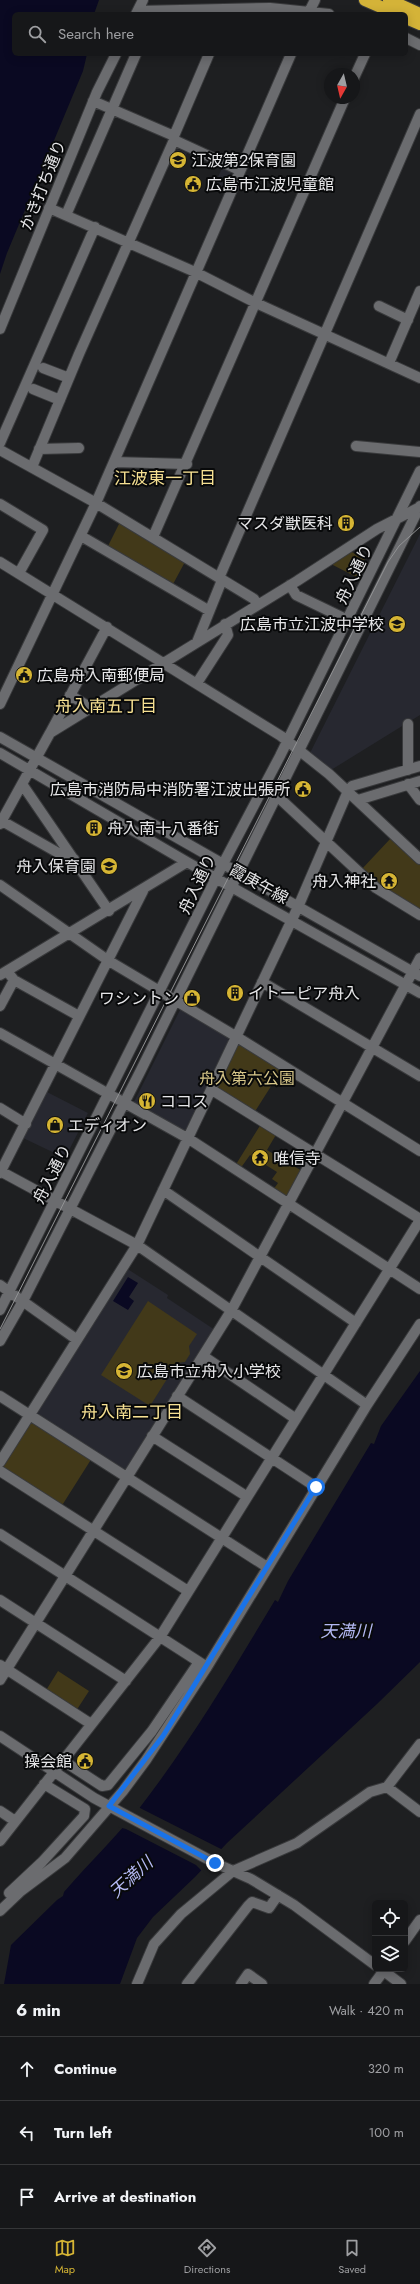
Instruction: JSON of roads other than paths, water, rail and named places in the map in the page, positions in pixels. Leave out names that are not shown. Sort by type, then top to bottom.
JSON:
[{"type":"highway","points":[[364,0],[392,12]]},
{"type":"highway","points":[[389,0],[420,14]]},
{"type":"highway","points":[[408,19],[420,24]]},
{"type":"street","points":[[137,12],[143,0]]},
{"type":"street","points":[[190,12],[309,12],[315,0]]},
{"type":"street","points":[[408,39],[420,45]]},
{"type":"street","name":"かき打ち通り","points":[[0,329],[93,102],[115,56]]},
{"type":"street","points":[[66,215],[135,56]]},
{"type":"street","points":[[32,467],[208,56]]},
{"type":"street","points":[[0,704],[54,594],[96,503],[289,56]]},
{"type":"street","points":[[359,68],[364,56]]},
{"type":"street","points":[[93,102],[112,109],[239,170]]},
{"type":"street","points":[[153,537],[343,104]]},
{"type":"street","points":[[197,642],[220,579],[324,334],[420,114]]},
{"type":"street","points":[[50,208],[195,272],[256,303],[420,378]]},
{"type":"street","points":[[0,443],[95,227]]},
{"type":"street","points":[[389,363],[420,291]]},
{"type":"street","points":[[379,306],[408,320]]},
{"type":"street","points":[[43,368],[69,378]]},
{"type":"street","points":[[33,389],[60,400]]},
{"type":"street","points":[[356,446],[420,452]]},
{"type":"street","points":[[39,449],[79,448]]},
{"type":"street","points":[[0,450],[96,503],[153,537],[254,599],[257,604]]},
{"type":"street","points":[[114,462],[186,464]]},
{"type":"street","name":"舟入通り","points":[[0,1310],[109,1095],[223,864],[288,742],[398,520],[420,471]]},
{"type":"street","points":[[0,504],[43,530],[19,573]]},
{"type":"street","points":[[50,733],[378,529],[398,520],[420,507]]},
{"type":"street","name":"舟入通り","points":[[0,1341],[23,1301],[71,1208],[420,507]]},
{"type":"street","points":[[81,536],[208,610]]},
{"type":"street","points":[[0,562],[164,662],[288,742],[348,791],[419,855]]},
{"type":"street","points":[[290,585],[296,595],[361,626]]},
{"type":"street","points":[[197,683],[228,635],[224,624]]},
{"type":"street","points":[[74,859],[68,859],[1,823],[107,627]]},
{"type":"street","points":[[70,695],[91,708]]},
{"type":"street","points":[[408,724],[408,770]]},
{"type":"street","points":[[0,737],[416,974]]},
{"type":"street","name":"霞庚午線","points":[[0,753],[188,862],[420,993]]},
{"type":"street","points":[[0,1462],[28,1415],[136,1245],[189,1138],[292,920],[348,791],[352,786],[420,766]]},
{"type":"street","points":[[358,800],[420,780]]},
{"type":"street","points":[[22,784],[109,911]]},
{"type":"street","points":[[408,784],[420,800]]},
{"type":"street","points":[[277,796],[376,888],[420,916]]},
{"type":"street","points":[[80,1016],[4,973],[71,934],[188,862]]},
{"type":"street","points":[[0,885],[109,961],[174,1001],[237,1037],[420,1151]]},
{"type":"street","points":[[143,890],[109,961],[0,1172],[71,1208],[136,1245],[323,1376],[367,1405]]},
{"type":"street","points":[[0,1680],[3,1667],[35,1623],[231,1311],[406,984],[416,974],[420,958]]},
{"type":"street","points":[[0,1006],[14,980]]},
{"type":"street","points":[[262,982],[420,1076]]},
{"type":"street","points":[[0,1033],[55,1065],[189,1138],[420,1289]]},
{"type":"street","points":[[0,1841],[62,1760],[160,1637],[246,1496],[272,1458],[420,1220],[212,1090]]},
{"type":"street","points":[[0,1108],[26,1124]]},
{"type":"street","points":[[163,1190],[356,1323]]},
{"type":"street","points":[[0,1285],[76,1339]]},
{"type":"street","points":[[62,1760],[102,1786],[108,1785],[152,1731],[203,1664],[267,1567],[367,1405],[420,1324]]},
{"type":"street","points":[[203,1356],[296,1419]]},
{"type":"street","points":[[0,1396],[267,1567]]},
{"type":"street","points":[[177,1396],[316,1487]]},
{"type":"street","points":[[152,1436],[246,1496]]},
{"type":"street","points":[[0,1472],[188,1591]]},
{"type":"street","points":[[0,1534],[203,1664]]},
{"type":"street","points":[[0,1600],[126,1681]]},
{"type":"street","points":[[0,1911],[21,1891],[65,1858],[109,1806],[163,1736],[203,1664]]},
{"type":"street","points":[[3,1667],[91,1724]]},
{"type":"street","points":[[0,1736],[109,1806],[217,1864],[251,1879],[278,1895],[372,1962]]},
{"type":"street","points":[[137,1984],[154,1944],[180,1914],[233,1871],[297,1843],[370,1792],[387,1787],[420,1744]]},
{"type":"street","points":[[1,1900],[46,1858],[84,1816],[85,1809],[44,1784]]},
{"type":"street","points":[[387,1787],[420,1812]]},
{"type":"street","points":[[0,1811],[15,1821]]},
{"type":"street","points":[[187,1984],[252,1902],[269,1908],[278,1895]]},
{"type":"street","points":[[408,1937],[420,1920]]},
{"type":"street","points":[[374,1984],[379,1972]]},
{"type":"street","points":[[386,1972],[401,1984]]},
{"type":"street","points":[[241,1984],[248,1974],[262,1984]]},
{"type":"water","points":[[0,0],[99,0],[95,12],[12,12],[12,56],[87,56],[83,71],[7,253],[0,274]]},
{"type":"water","points":[[128,1277],[138,1283],[129,1297],[134,1301],[128,1310],[113,1301]]},
{"type":"water","name":"天満川","points":[[420,1371],[420,1662],[377,1704],[227,1843],[195,1877],[153,1917],[137,1938],[120,1984],[4,1984],[11,1945],[57,1900],[63,1896],[64,1892],[141,1806],[177,1756],[211,1705],[275,1600],[278,1602],[288,1581],[371,1443],[374,1444],[381,1426]]},
{"type":"tram line","points":[[0,1329],[388,562],[399,546],[420,527]]},
{"type":"place","name":"江波第２保育園","points":[[178,160]]},
{"type":"place","name":"広島市江波児童館","points":[[193,184]]},
{"type":"place","name":"マスダ獣医科","points":[[346,523]]},
{"type":"place","name":"広島市立江波中学校","points":[[397,624]]},
{"type":"place","name":"広島舟入南郵便局","points":[[24,675]]},
{"type":"place","name":"広島市消防局中消防署江波出張所","points":[[303,789]]},
{"type":"place","name":"舟入南十八番街","points":[[94,828]]},
{"type":"place","name":"舟入保育園","points":[[109,866]]},
{"type":"place","name":"舟入神社","points":[[389,881]]},
{"type":"place","name":"イトーピア舟入","points":[[235,993]]},
{"type":"place","name":"ワシントン","points":[[192,998]]},
{"type":"place","name":"ココス","points":[[147,1101]]},
{"type":"place","name":"エディオン","points":[[55,1125]]},
{"type":"place","name":"唯信寺","points":[[260,1158]]},
{"type":"place","name":"広島市立舟入小学校","points":[[124,1371]]},
{"type":"place","name":"操会館","points":[[85,1761]]},
{"type":"district","name":"江波東一丁目","points":[[165,478]]},
{"type":"district","name":"舟入南五丁目","points":[[106,706]]},
{"type":"district","name":"舟入南二丁目","points":[[132,1412]]},
{"type":"park label","name":"舟入第六公園","points":[[247,1078]]}]
